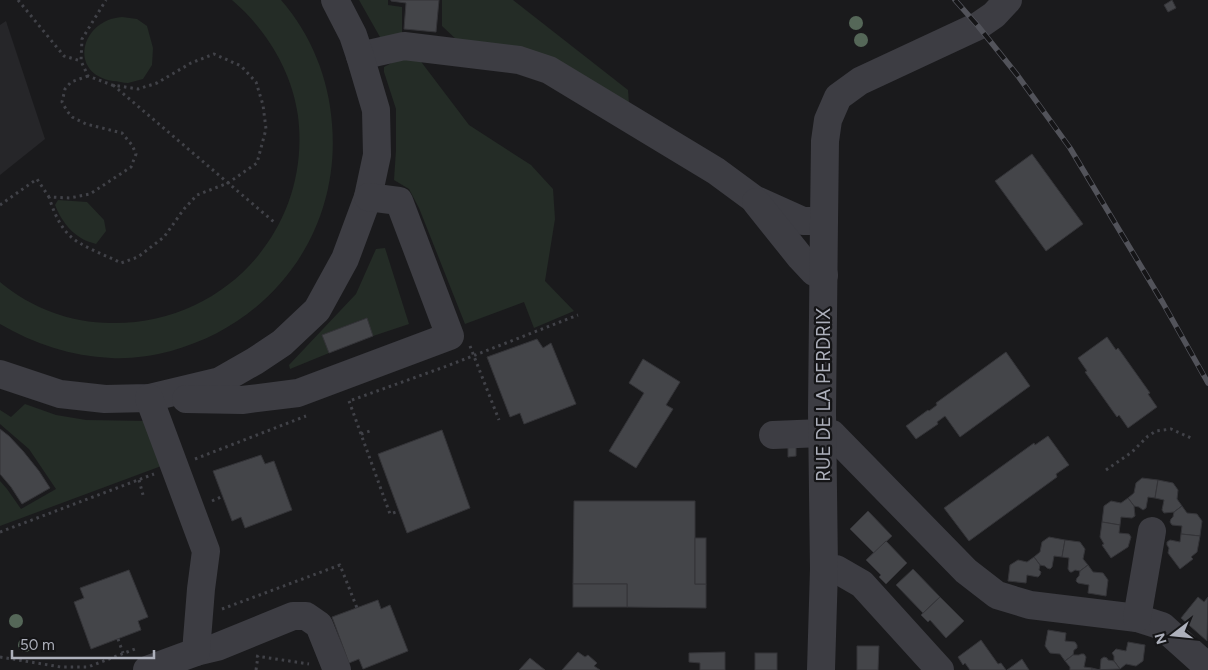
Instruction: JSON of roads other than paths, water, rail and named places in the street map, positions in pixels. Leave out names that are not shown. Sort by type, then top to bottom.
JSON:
[{"type":"street","points":[[149,398],[220,381],[255,361],[282,342],[317,310],[345,259],[368,197],[377,155],[376,110],[353,35],[335,0]]},
{"type":"street","name":"RUE DE LA PERDRIX","points":[[821,670],[824,569],[822,433],[825,142],[828,120],[838,97],[860,80],[978,26],[994,15],[1008,0]]},
{"type":"street","points":[[360,56],[404,46],[519,60],[549,70],[716,171],[754,199],[802,221],[824,221]]},
{"type":"street","points":[[0,374],[60,394],[105,399],[242,400],[303,404],[450,336],[399,201],[368,197]]},
{"type":"street","points":[[754,199],[814,272],[824,275]]},
{"type":"street","points":[[255,361],[303,404]]},
{"type":"street","points":[[149,398],[206,551],[196,652]]},
{"type":"street","points":[[773,434],[832,434],[966,571],[997,595],[1030,605],[1137,618],[1162,626],[1208,669]]},
{"type":"street","points":[[1137,618],[1152,531]]},
{"type":"street","points":[[824,569],[836,569],[862,584],[940,670]]},
{"type":"street","points":[[143,658],[196,652],[217,647],[293,616],[306,616],[319,625],[326,667]]},
{"type":"railway","points":[[955,0],[1018,76],[1070,148],[1163,303],[1208,383]]}]
